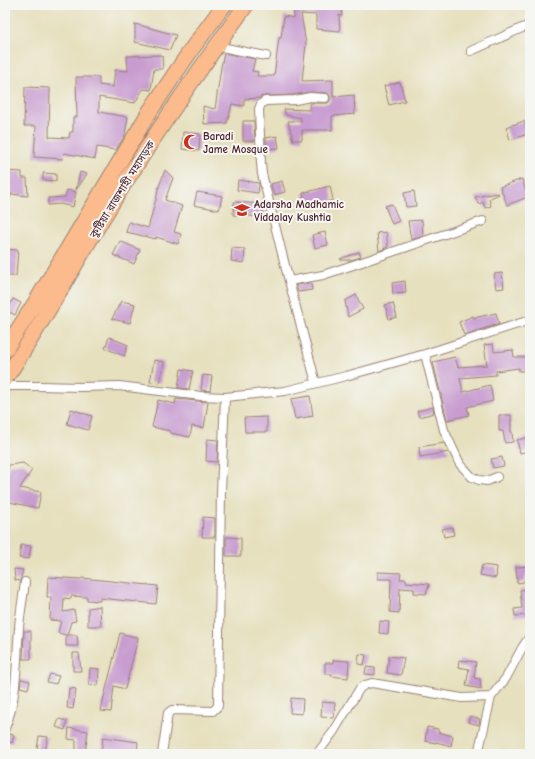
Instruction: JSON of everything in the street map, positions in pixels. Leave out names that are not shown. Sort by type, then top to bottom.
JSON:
[{"type":"highway","name":"কুষ্টিয়া রাজশাহী মহাসড়ক","points":[[5,379],[43,304],[150,111],[191,50],[224,5]]},
{"type":"highway","name":"কুষ্টিয়া রাজশাহী মহাসড়ক","points":[[6,345],[43,304],[120,191],[165,120],[246,5]]},
{"type":"highway","points":[[191,50],[205,63]]},
{"type":"street","points":[[471,50],[530,25]]},
{"type":"street","points":[[216,46],[266,56]]},
{"type":"street","points":[[316,383],[262,174],[259,110],[261,104],[265,101],[295,100],[310,97],[324,98]]},
{"type":"street","points":[[289,282],[323,275],[483,221]]},
{"type":"street","points":[[5,386],[119,386],[201,396],[225,397],[285,391],[425,354],[530,320]]},
{"type":"street","points":[[425,354],[444,430],[460,464],[472,477],[480,480],[486,481],[497,477]]},
{"type":"street","points":[[162,754],[168,713],[172,710],[213,711],[218,706],[221,492],[225,397]]},
{"type":"street","points":[[5,728],[11,712],[15,689],[19,626],[25,582]]},
{"type":"street","points":[[478,754],[491,697],[506,678],[530,636]]},
{"type":"street","points":[[317,754],[334,731],[360,688],[365,685],[372,683],[462,698],[491,697]]},
{"type":"building","points":[[293,5],[341,5],[342,16],[339,15],[340,31],[316,29],[316,15],[301,14],[306,44],[302,81],[333,80],[333,97],[354,95],[355,114],[332,116],[332,130],[302,130],[302,140],[293,140],[288,121],[301,121],[301,118],[286,115],[284,109],[310,110],[310,103],[328,103],[330,101],[330,96],[328,93],[310,92],[294,95],[265,96],[244,99],[244,106],[232,104],[227,123],[204,124],[203,106],[215,109],[224,53],[255,59],[252,71],[258,72],[257,76],[274,76],[279,38],[281,38],[284,16],[294,18]]},
{"type":"building","points":[[135,24],[176,35],[170,50],[135,42]]},
{"type":"building","points":[[162,55],[163,69],[154,69],[151,90],[143,89],[135,103],[99,97],[99,112],[128,117],[125,135],[116,150],[97,147],[95,159],[64,153],[63,159],[34,157],[36,126],[24,126],[25,87],[50,88],[49,137],[69,138],[70,132],[73,132],[73,117],[77,117],[76,77],[99,77],[99,85],[113,87],[115,70],[128,71],[127,56]]},
{"type":"building","points":[[400,82],[405,101],[389,105],[384,86]]},
{"type":"building","points":[[243,121],[254,121],[255,141],[243,141]]},
{"type":"building","points":[[524,121],[528,134],[510,140],[506,127]]},
{"type":"building","name":"Baradi Jame Mosque","points":[[183,132],[200,134],[199,151],[182,149]]},
{"type":"building","points":[[277,136],[279,148],[266,149],[266,138]]},
{"type":"building","points":[[165,170],[173,178],[165,200],[182,206],[174,232],[181,234],[178,244],[156,237],[156,239],[126,232],[129,222],[148,228],[157,192]]},
{"type":"building","points":[[6,171],[22,172],[22,178],[27,178],[28,196],[11,194],[11,197],[5,196]]},
{"type":"building","points":[[80,172],[87,174],[76,190]]},
{"type":"building","points":[[43,173],[56,174],[56,181],[43,180]]},
{"type":"building","points":[[522,179],[528,197],[507,205],[500,187]]},
{"type":"building","points":[[238,180],[259,183],[258,193],[237,190]]},
{"type":"building","points":[[282,181],[285,192],[274,195],[271,184]]},
{"type":"building","points":[[330,186],[333,200],[307,207],[303,193]]},
{"type":"building","points":[[67,190],[76,192],[73,207],[60,204],[48,205],[48,198],[65,197]]},
{"type":"building","points":[[414,191],[416,206],[406,207],[404,193]]},
{"type":"building","points":[[197,192],[222,196],[219,210],[194,205]]},
{"type":"building","points":[[499,194],[489,199],[491,206],[485,208],[483,202],[479,204],[475,197]]},
{"type":"building","points":[[234,202],[264,204],[263,217],[233,215]]},
{"type":"building","points":[[392,204],[399,221],[392,224],[385,206]]},
{"type":"building","points":[[422,220],[423,236],[411,240],[408,221]]},
{"type":"building","points":[[325,232],[328,245],[315,248],[312,235]]},
{"type":"building","points":[[386,232],[388,247],[379,251],[377,233]]},
{"type":"building","points":[[120,241],[140,250],[134,264],[113,255]]},
{"type":"building","points":[[232,248],[245,249],[244,263],[231,261]]},
{"type":"building","points":[[5,249],[18,250],[16,276],[5,276]]},
{"type":"building","points":[[359,252],[361,257],[351,260],[340,259]]},
{"type":"building","points":[[502,273],[504,288],[496,289],[494,274]]},
{"type":"building","points":[[405,281],[406,293],[393,294],[392,283]]},
{"type":"building","points":[[311,283],[312,290],[298,292],[296,285]]},
{"type":"building","points":[[356,295],[363,309],[348,317],[345,301]]},
{"type":"building","points":[[13,299],[21,303],[15,315],[7,311]]},
{"type":"building","points":[[121,301],[135,304],[130,323],[112,319]]},
{"type":"building","points":[[393,303],[397,317],[389,319],[385,305]]},
{"type":"building","points":[[496,313],[499,324],[464,335],[459,322],[473,316],[474,318]]},
{"type":"building","points":[[109,337],[128,345],[124,356],[105,348]]},
{"type":"building","points":[[493,344],[494,352],[513,350],[514,357],[530,357],[530,371],[519,371],[519,368],[496,371],[496,375],[460,378],[463,392],[490,385],[493,401],[467,407],[469,415],[447,420],[433,362],[455,357],[458,367],[487,365],[484,345]]},
{"type":"building","points":[[154,360],[164,362],[160,383],[150,382]]},
{"type":"building","points":[[181,369],[193,371],[189,389],[178,388]]},
{"type":"building","points":[[203,375],[212,376],[210,391],[201,390]]},
{"type":"building","points":[[310,396],[313,416],[295,419],[291,399]]},
{"type":"building","points":[[176,399],[208,402],[204,428],[192,426],[190,437],[170,433],[170,431],[152,427],[158,400],[175,404]]},
{"type":"building","points":[[433,407],[434,413],[419,417],[417,411]]},
{"type":"building","points":[[71,409],[92,416],[88,430],[67,424]]},
{"type":"building","points":[[499,415],[511,415],[511,432],[513,442],[505,443],[503,431],[499,431]]},
{"type":"building","points":[[267,417],[267,432],[245,432],[244,418]]},
{"type":"building","points":[[530,437],[530,444],[527,445],[528,451],[520,453],[517,440]]},
{"type":"building","points":[[207,439],[218,440],[217,462],[206,461]]},
{"type":"building","points":[[444,443],[449,452],[420,457],[419,447]]},
{"type":"building","points":[[502,457],[504,466],[493,468],[491,459]]},
{"type":"building","points":[[23,463],[32,470],[20,488],[41,492],[38,508],[9,502],[5,503],[5,481],[9,465]]},
{"type":"building","points":[[203,517],[215,518],[215,537],[202,537]]},
{"type":"building","points":[[452,527],[454,535],[444,537],[442,529]]},
{"type":"building","points":[[226,537],[241,538],[241,556],[226,556]]},
{"type":"building","points":[[21,545],[31,546],[29,559],[19,558]]},
{"type":"building","points":[[482,565],[497,567],[496,578],[480,575]]},
{"type":"building","points":[[530,566],[530,573],[527,574],[524,582],[517,583],[516,567]]},
{"type":"building","points":[[14,569],[23,570],[20,581],[15,580]]},
{"type":"building","points":[[378,572],[401,573],[400,579],[406,579],[406,582],[429,584],[428,590],[427,589],[426,594],[414,593],[414,589],[400,588],[399,613],[390,612],[391,579],[378,579]]},
{"type":"building","points":[[48,577],[82,578],[158,586],[156,604],[100,598],[100,601],[87,600],[87,597],[71,596],[71,599],[64,598],[63,612],[74,610],[76,621],[71,622],[67,635],[77,635],[78,646],[66,646],[66,635],[58,633],[61,621],[50,620],[51,597],[47,597]]},
{"type":"building","points":[[530,589],[530,615],[515,616],[514,609],[522,608],[520,590]]},
{"type":"building","points":[[100,606],[101,626],[88,626],[88,608]]},
{"type":"building","points":[[380,621],[389,622],[388,634],[379,633]]},
{"type":"building","points":[[24,631],[31,631],[31,659],[23,659]]},
{"type":"building","points":[[120,633],[138,638],[125,689],[114,686],[111,712],[101,711],[103,701]]},
{"type":"building","points":[[73,653],[79,653],[81,671],[73,671]]},
{"type":"building","points":[[359,654],[366,655],[364,665],[358,664]]},
{"type":"building","points":[[389,656],[404,658],[401,675],[387,673]]},
{"type":"building","points":[[333,660],[349,661],[348,678],[325,674],[325,663],[333,663]]},
{"type":"building","points":[[459,660],[476,662],[474,678],[480,679],[481,689],[466,686],[469,669],[458,667]]},
{"type":"building","points":[[366,667],[375,668],[375,675],[365,674]]},
{"type":"building","points":[[90,668],[99,669],[98,686],[89,685]]},
{"type":"building","points":[[50,674],[59,676],[56,684],[47,682]]},
{"type":"building","points":[[21,679],[30,681],[28,689],[20,687]]},
{"type":"building","points":[[69,688],[76,689],[73,709],[67,708]]},
{"type":"building","points":[[291,698],[303,699],[302,714],[290,713]]},
{"type":"building","points":[[322,702],[335,703],[334,718],[321,717]]},
{"type":"building","points":[[470,716],[480,719],[479,725],[468,722]]},
{"type":"building","points":[[59,719],[67,721],[65,730],[56,727]]},
{"type":"building","points":[[427,727],[438,729],[438,732],[453,736],[451,746],[425,741]]},
{"type":"building","points":[[69,728],[88,731],[85,754],[76,754],[76,740],[68,739]]},
{"type":"building","points":[[5,733],[14,735],[12,743],[5,741]]},
{"type":"building","points":[[39,736],[48,737],[45,751],[37,749]]},
{"type":"building","points":[[103,737],[138,742],[137,754],[101,754]]},
{"type":"place","name":"Baradi Jame Mosque","points":[[191,142]]},
{"type":"place","name":"Adarsha Madhamic Viddalay Kushtia","points":[[242,210]]}]
